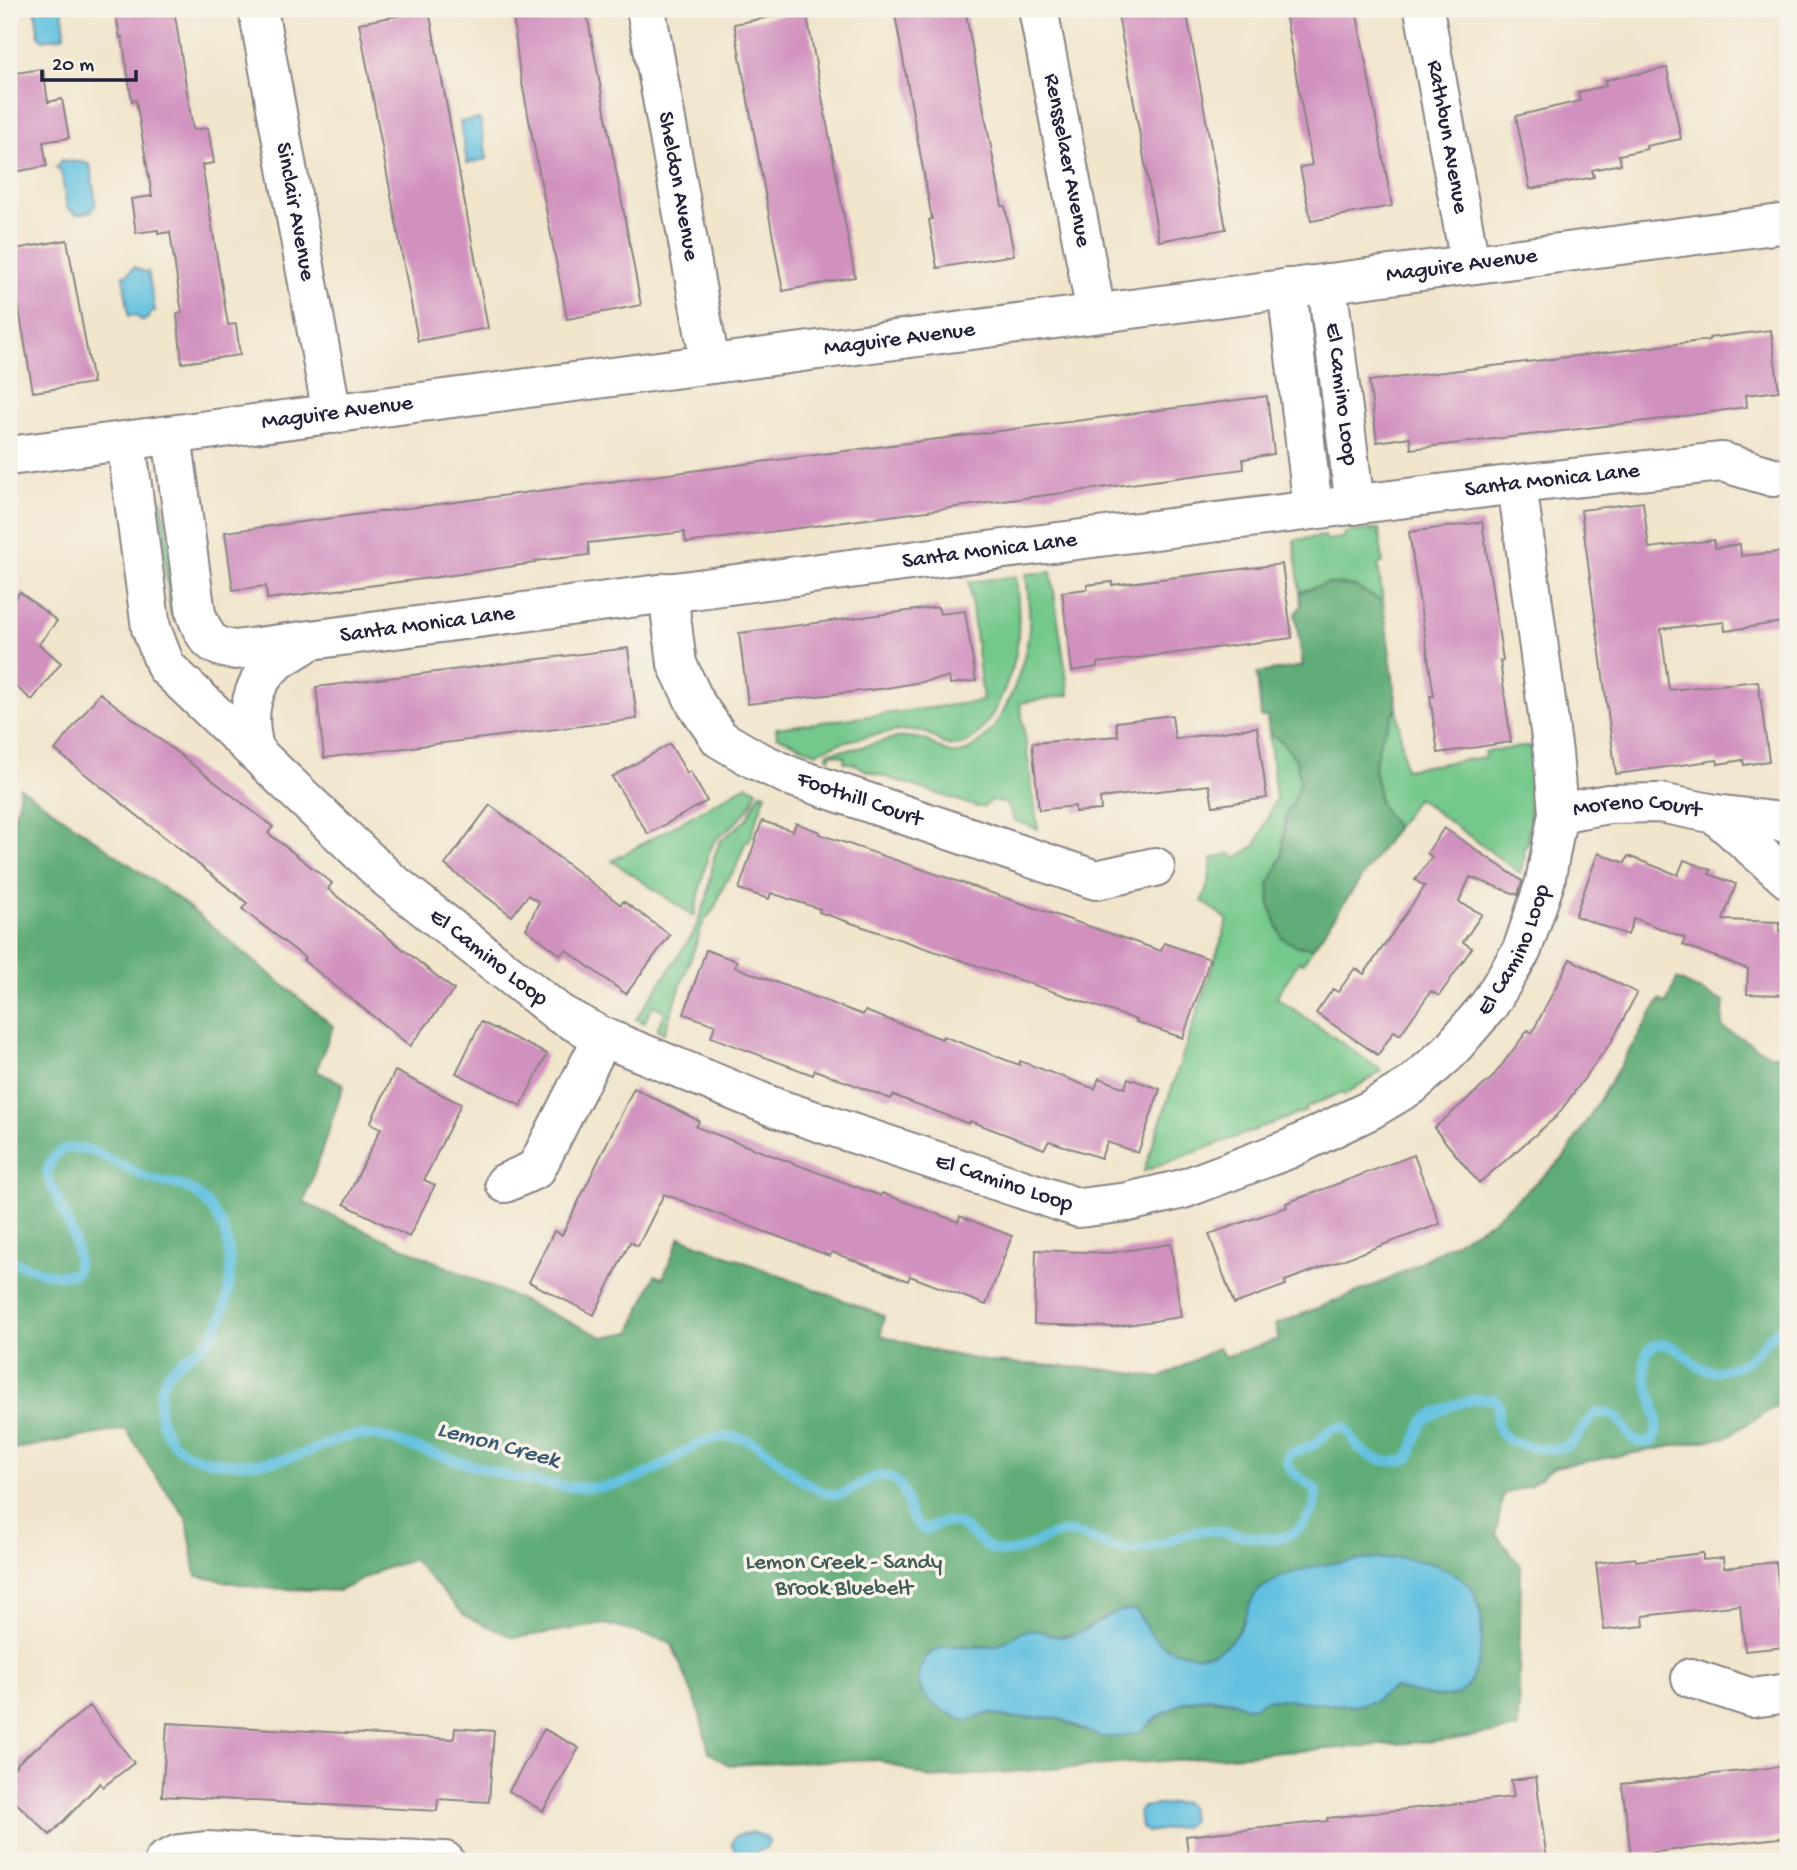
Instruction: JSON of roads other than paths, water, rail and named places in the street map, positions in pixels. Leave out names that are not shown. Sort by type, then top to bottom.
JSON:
[{"type":"street","name":"Sinclair Avenue","points":[[258,9],[332,414]]},
{"type":"street","name":"Sheldon Avenue","points":[[646,9],[710,364]]},
{"type":"street","name":"Rensselaer Avenue","points":[[1038,9],[1096,313]]},
{"type":"street","name":"Rathbun Avenue","points":[[1424,9],[1470,264]]},
{"type":"street","name":"Maguire Avenue","points":[[9,456],[1788,223]]},
{"type":"street","name":"El Camino Loop","points":[[1327,283],[1355,505]]},
{"type":"street","name":"El Camino Loop","points":[[1287,288],[1313,509]]},
{"type":"street","name":"Santa Monica Lane","points":[[172,435],[196,614],[208,639],[222,649],[235,650],[1517,484],[1722,462],[1773,477]]},
{"type":"street","name":"El Camino Loop","points":[[126,441],[151,628],[166,667],[388,879],[560,1014],[603,1037],[776,1108],[1079,1208],[1128,1202],[1183,1189],[1289,1149],[1370,1110],[1412,1085],[1448,1053],[1489,1005],[1522,950],[1545,882],[1558,813],[1553,753],[1517,484]]},
{"type":"street","name":"Foothill Court","points":[[668,592],[677,664],[696,704],[720,739],[754,759],[790,776],[1096,880],[1155,867]]},
{"type":"street","points":[[255,751],[248,715],[253,697],[274,664],[308,642]]},
{"type":"street","name":"Moreno Court","points":[[1558,813],[1608,804],[1660,803],[1715,814],[1788,823]]},
{"type":"street","name":"Moreno Court","points":[[1715,814],[1788,879]]},
{"type":"street","points":[[505,1183],[536,1169],[603,1037]]},
{"type":"street","points":[[1691,1678],[1752,1698],[1788,1693]]},
{"type":"street","points":[[164,1861],[179,1854],[205,1851],[445,1861]]},
{"type":"water","points":[[35,9],[62,9],[65,32],[62,37],[43,40],[39,36]]},
{"type":"water","points":[[480,119],[487,159],[467,163],[460,122]]},
{"type":"water","points":[[62,160],[90,165],[96,203],[92,211],[77,214],[67,208],[61,171],[56,168]]},
{"type":"water","points":[[134,267],[148,271],[155,311],[143,321],[134,315],[129,316],[123,275],[127,275]]},
{"type":"water","points":[[1403,1558],[1431,1563],[1448,1570],[1463,1580],[1476,1597],[1482,1627],[1478,1661],[1466,1688],[1456,1695],[1434,1696],[1393,1688],[1372,1702],[1353,1706],[1277,1699],[1264,1700],[1256,1706],[1245,1707],[1233,1701],[1207,1697],[1183,1702],[1141,1731],[1121,1737],[1100,1737],[1064,1720],[1048,1717],[1010,1718],[990,1713],[966,1721],[930,1702],[921,1690],[918,1676],[923,1662],[938,1649],[947,1646],[988,1647],[1031,1630],[1056,1636],[1073,1635],[1111,1615],[1127,1610],[1137,1611],[1149,1632],[1166,1647],[1191,1655],[1209,1654],[1225,1646],[1237,1633],[1255,1594],[1286,1575],[1319,1566]]},
{"type":"water","points":[[1183,1802],[1189,1806],[1191,1820],[1186,1826],[1147,1832],[1141,1827],[1139,1813],[1143,1807]]},
{"type":"water","points":[[752,1832],[766,1837],[769,1842],[767,1847],[755,1854],[752,1861],[733,1861],[736,1853],[733,1840]]},
{"type":"waterway","name":"Lemon Creek","points":[[9,1260],[50,1274],[76,1273],[73,1236],[47,1173],[54,1157],[65,1149],[78,1148],[93,1152],[150,1179],[188,1188],[206,1202],[220,1222],[228,1245],[228,1293],[222,1317],[216,1328],[206,1343],[167,1375],[160,1398],[162,1422],[167,1434],[183,1451],[196,1457],[229,1463],[281,1460],[346,1437],[368,1435],[394,1440],[522,1479],[568,1487],[596,1487],[634,1480],[705,1441],[726,1437],[743,1439],[758,1445],[798,1478],[830,1494],[847,1492],[879,1476],[887,1477],[901,1486],[912,1518],[924,1530],[941,1523],[956,1523],[987,1547],[1002,1552],[1025,1548],[1062,1533],[1079,1535],[1111,1547],[1128,1550],[1147,1548],[1194,1532],[1224,1532],[1270,1539],[1284,1537],[1297,1530],[1308,1518],[1316,1501],[1315,1489],[1291,1471],[1287,1462],[1289,1454],[1313,1445],[1331,1429],[1344,1427],[1358,1447],[1371,1456],[1386,1461],[1409,1458],[1423,1421],[1439,1411],[1466,1401],[1494,1399],[1499,1405],[1499,1431],[1511,1441],[1531,1447],[1552,1449],[1568,1445],[1590,1419],[1600,1413],[1615,1416],[1635,1441],[1652,1442],[1657,1418],[1645,1368],[1646,1356],[1652,1346],[1672,1346],[1702,1368],[1711,1371],[1723,1370],[1746,1361],[1779,1329],[1788,1324]]},
{"type":"park label","name":"Lemon Creek - Sandy Brook Bluebelt","points":[[844,1576]]}]
